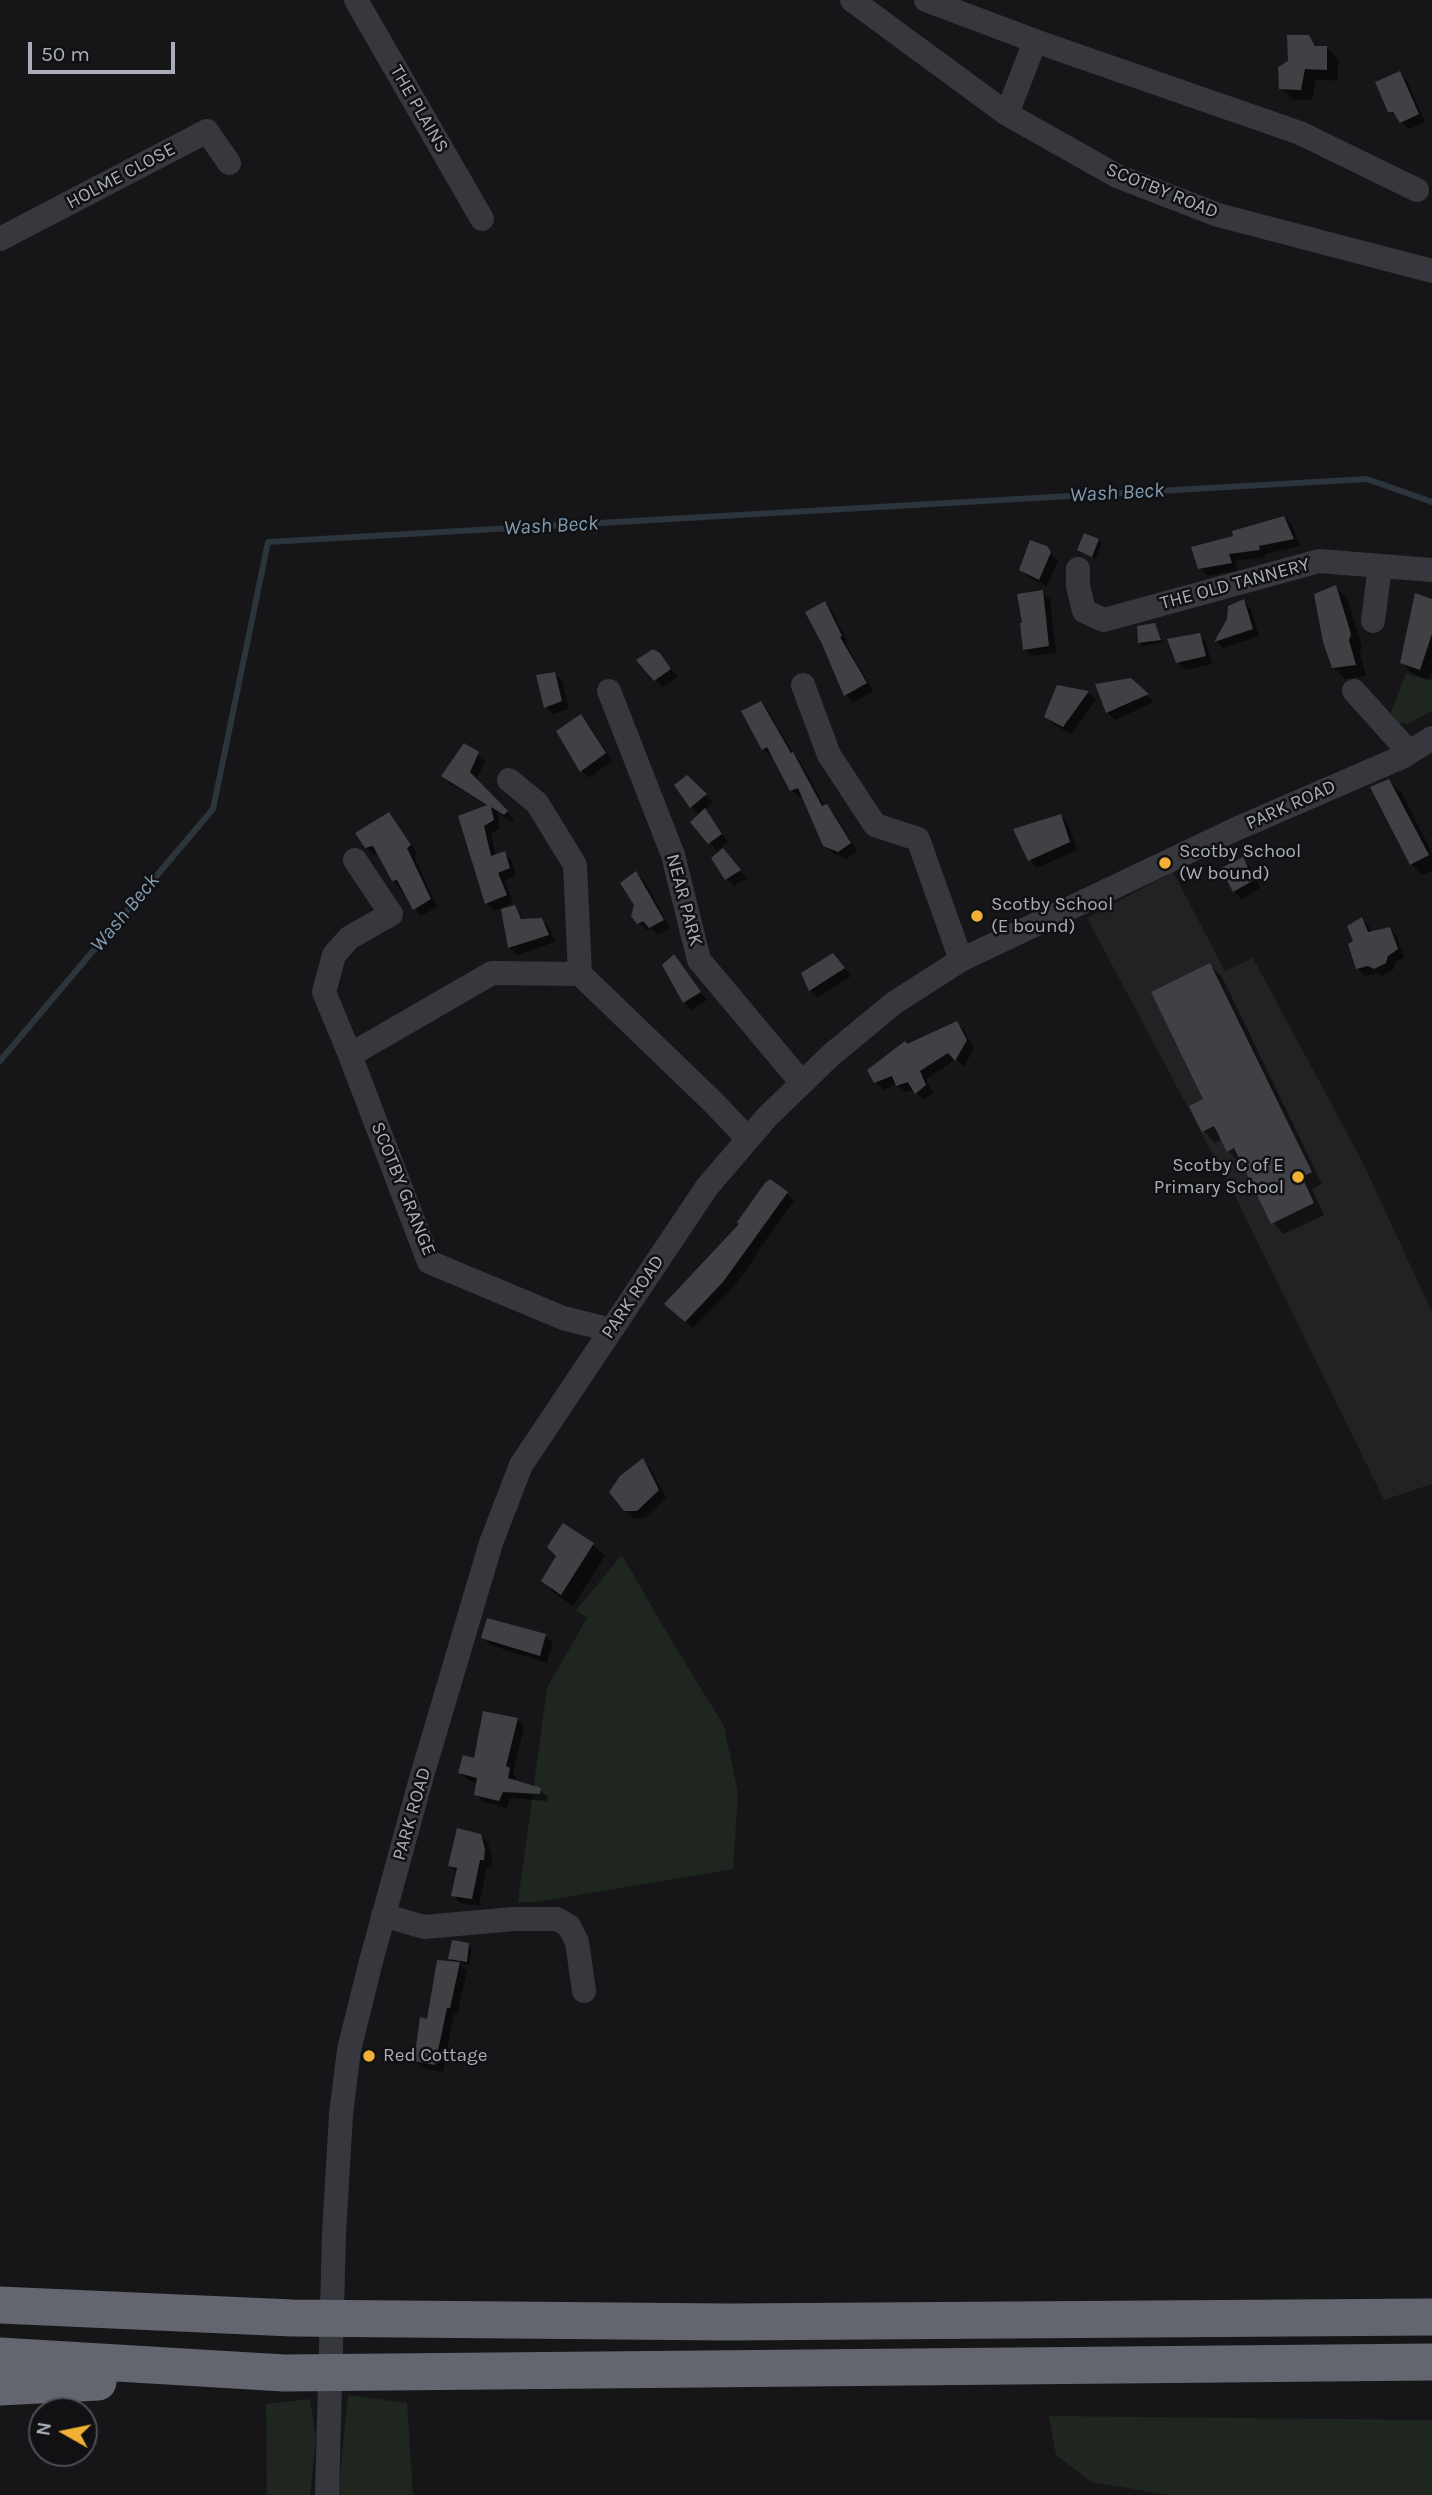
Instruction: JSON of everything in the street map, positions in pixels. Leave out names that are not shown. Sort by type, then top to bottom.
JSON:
[{"type":"highway","points":[[0,2280],[292,2318]]},
{"type":"highway","points":[[0,2305],[292,2318],[742,2322],[1432,2317]]},
{"type":"highway","points":[[0,2356],[284,2373]]},
{"type":"highway","points":[[0,2387],[284,2373],[1432,2362]]},
{"type":"street","name":"THE PLAINS","points":[[356,0],[482,219]]},
{"type":"street","name":"SCOTBY ROAD","points":[[852,0],[880,9],[1007,114],[1117,176],[1217,215],[1432,271]]},
{"type":"street","points":[[926,0],[1035,41],[1300,133],[1417,190]]},
{"type":"street","points":[[1007,114],[1035,41]]},
{"type":"street","name":"HOLME CLOSE","points":[[0,239],[207,131],[229,163]]},
{"type":"street","name":"THE OLD TANNERY","points":[[1078,569],[1078,586],[1084,611],[1104,620],[1320,561],[1432,570]]},
{"type":"street","points":[[1373,621],[1380,566]]},
{"type":"street","points":[[803,685],[829,755],[875,825],[918,839],[961,960]]},
{"type":"street","name":"NEAR PARK","points":[[609,691],[673,855],[699,960],[802,1083]]},
{"type":"street","points":[[1354,691],[1409,752]]},
{"type":"street","name":"PARK ROAD","points":[[327,2495],[334,2234],[341,2114],[349,2050],[383,1915],[491,1543],[521,1465],[706,1187],[802,1083],[894,1003],[961,960],[1236,829],[1409,752],[1432,738]]},
{"type":"street","points":[[509,780],[537,803],[575,865],[580,974]]},
{"type":"street","name":"SCOTBY GRANGE","points":[[355,860],[391,914],[349,938],[334,955],[324,992],[429,1262],[563,1318],[611,1330]]},
{"type":"street","points":[[350,1055],[492,973],[580,974],[748,1139]]},
{"type":"street","points":[[383,1915],[424,1927],[514,1919],[556,1919],[569,1926],[577,1942],[584,1991]]},
{"type":"shaded area","points":[[1432,672],[1432,711],[1408,724],[1388,720],[1406,673],[1427,680]]},
{"type":"shaded area","name":"Scotby C of E Primary School","points":[[1173,872],[1225,971],[1253,958],[1362,1161],[1432,1312],[1432,1484],[1384,1500],[1234,1194],[1087,918]]},
{"type":"shaded area","points":[[622,1555],[724,1726],[738,1794],[733,1869],[538,1902],[518,1902],[547,1688],[587,1618],[576,1610]]},
{"type":"shaded area","points":[[348,2395],[407,2403],[413,2495],[338,2495]]},
{"type":"shaded area","points":[[310,2399],[316,2438],[310,2495],[267,2495],[266,2404]]},
{"type":"shaded area","points":[[1049,2416],[1432,2420],[1432,2495],[1169,2495],[1091,2482],[1056,2455]]},
{"type":"building","points":[[1287,35],[1309,35],[1315,46],[1327,46],[1327,70],[1305,69],[1301,90],[1279,89],[1278,67],[1288,61]]},
{"type":"building","points":[[1400,71],[1419,114],[1400,123],[1393,112],[1388,112],[1375,82]]},
{"type":"building","points":[[1284,516],[1294,539],[1259,546],[1260,550],[1229,554],[1232,563],[1198,569],[1191,547],[1233,536],[1232,531]]},
{"type":"building","points":[[1084,533],[1099,539],[1092,557],[1077,550]]},
{"type":"building","points":[[1030,540],[1047,546],[1051,552],[1039,580],[1019,570]]},
{"type":"building","points":[[1336,585],[1351,634],[1349,640],[1356,665],[1332,668],[1323,642],[1314,594]]},
{"type":"building","points":[[1043,590],[1049,646],[1023,650],[1017,594]]},
{"type":"building","points":[[1415,593],[1432,599],[1432,634],[1420,670],[1400,663]]},
{"type":"building","points":[[1244,599],[1253,629],[1214,642],[1227,619],[1228,606]]},
{"type":"building","points":[[825,601],[842,636],[840,637],[867,683],[844,696],[805,612]]},
{"type":"building","points":[[1155,623],[1161,640],[1138,643],[1137,626]]},
{"type":"building","points":[[1200,633],[1206,656],[1176,663],[1167,639]]},
{"type":"building","points":[[653,649],[660,653],[671,669],[654,681],[636,660]]},
{"type":"building","points":[[555,672],[562,701],[544,708],[536,675]]},
{"type":"building","points":[[1131,678],[1149,694],[1106,713],[1095,684]]},
{"type":"building","points":[[1057,685],[1089,691],[1063,727],[1044,717]]},
{"type":"building","points":[[761,701],[822,806],[827,804],[851,843],[838,852],[823,846],[798,788],[790,791],[767,747],[762,750],[741,711]]},
{"type":"building","points":[[581,714],[606,753],[580,772],[556,731]]},
{"type":"building","points":[[464,743],[479,752],[470,772],[508,811],[504,815],[491,807],[494,820],[484,826],[491,856],[505,851],[510,868],[498,873],[507,895],[485,904],[458,816],[487,805],[441,776]]},
{"type":"building","points":[[687,775],[707,794],[690,808],[674,785]]},
{"type":"building","points":[[1389,779],[1429,855],[1410,865],[1370,787]]},
{"type":"building","points":[[705,808],[722,834],[708,844],[690,822]]},
{"type":"building","points":[[389,812],[411,845],[407,848],[431,899],[413,910],[397,880],[392,881],[373,846],[365,848],[355,833]]},
{"type":"building","points":[[1061,814],[1070,842],[1028,861],[1013,829]]},
{"type":"building","points":[[723,848],[741,870],[725,880],[711,858]]},
{"type":"building","points":[[1243,857],[1254,880],[1233,892],[1221,868]]},
{"type":"building","points":[[636,871],[664,920],[649,928],[643,921],[637,924],[631,916],[634,905],[620,883]]},
{"type":"building","points":[[515,905],[521,919],[542,918],[549,935],[508,948],[501,909]]},
{"type":"building","points":[[1362,917],[1368,932],[1390,927],[1398,949],[1388,956],[1386,963],[1374,969],[1368,966],[1356,969],[1348,944],[1353,941],[1347,926]]},
{"type":"building","points":[[833,953],[845,968],[809,991],[801,973]]},
{"type":"building","points":[[674,954],[701,992],[683,1003],[662,965]]},
{"type":"building","points":[[1210,963],[1312,1172],[1302,1177],[1314,1203],[1271,1224],[1234,1148],[1227,1152],[1214,1126],[1202,1132],[1189,1106],[1203,1099],[1151,992]]},
{"type":"building","points":[[957,1021],[967,1040],[955,1061],[948,1053],[920,1071],[926,1085],[915,1094],[908,1082],[896,1086],[892,1076],[874,1083],[867,1070],[905,1041],[907,1044]]},
{"type":"building","points":[[770,1179],[788,1192],[723,1282],[685,1322],[664,1304],[739,1224],[737,1222]]},
{"type":"building","points":[[643,1458],[659,1490],[637,1511],[624,1511],[609,1492],[620,1476]]},
{"type":"building","points":[[563,1523],[594,1543],[561,1595],[541,1581],[556,1556],[547,1547]]},
{"type":"building","points":[[487,1618],[546,1634],[540,1656],[481,1638]]},
{"type":"building","points":[[483,1711],[518,1718],[506,1766],[510,1768],[508,1778],[541,1788],[540,1794],[503,1792],[499,1801],[474,1795],[477,1778],[458,1773],[463,1755],[474,1758]]},
{"type":"building","points":[[457,1828],[481,1834],[485,1849],[472,1899],[451,1896],[457,1868],[448,1866]]},
{"type":"building","points":[[452,1940],[469,1943],[467,1962],[448,1959]]},
{"type":"building","points":[[437,1960],[460,1962],[435,2065],[414,2061],[420,2017],[427,2019]]},
{"type":"waterway","name":"Wash Beck","points":[[0,1061],[213,809],[268,542],[1367,479],[1432,502]]},
{"type":"place","name":"Scotby School (W bound)","points":[[1165,863]]},
{"type":"place","name":"Scotby School (E bound)","points":[[977,916]]},
{"type":"place","name":"Scotby C of E Primary School","points":[[1298,1177]]},
{"type":"place","name":"Red Cottage","points":[[369,2056]]}]
